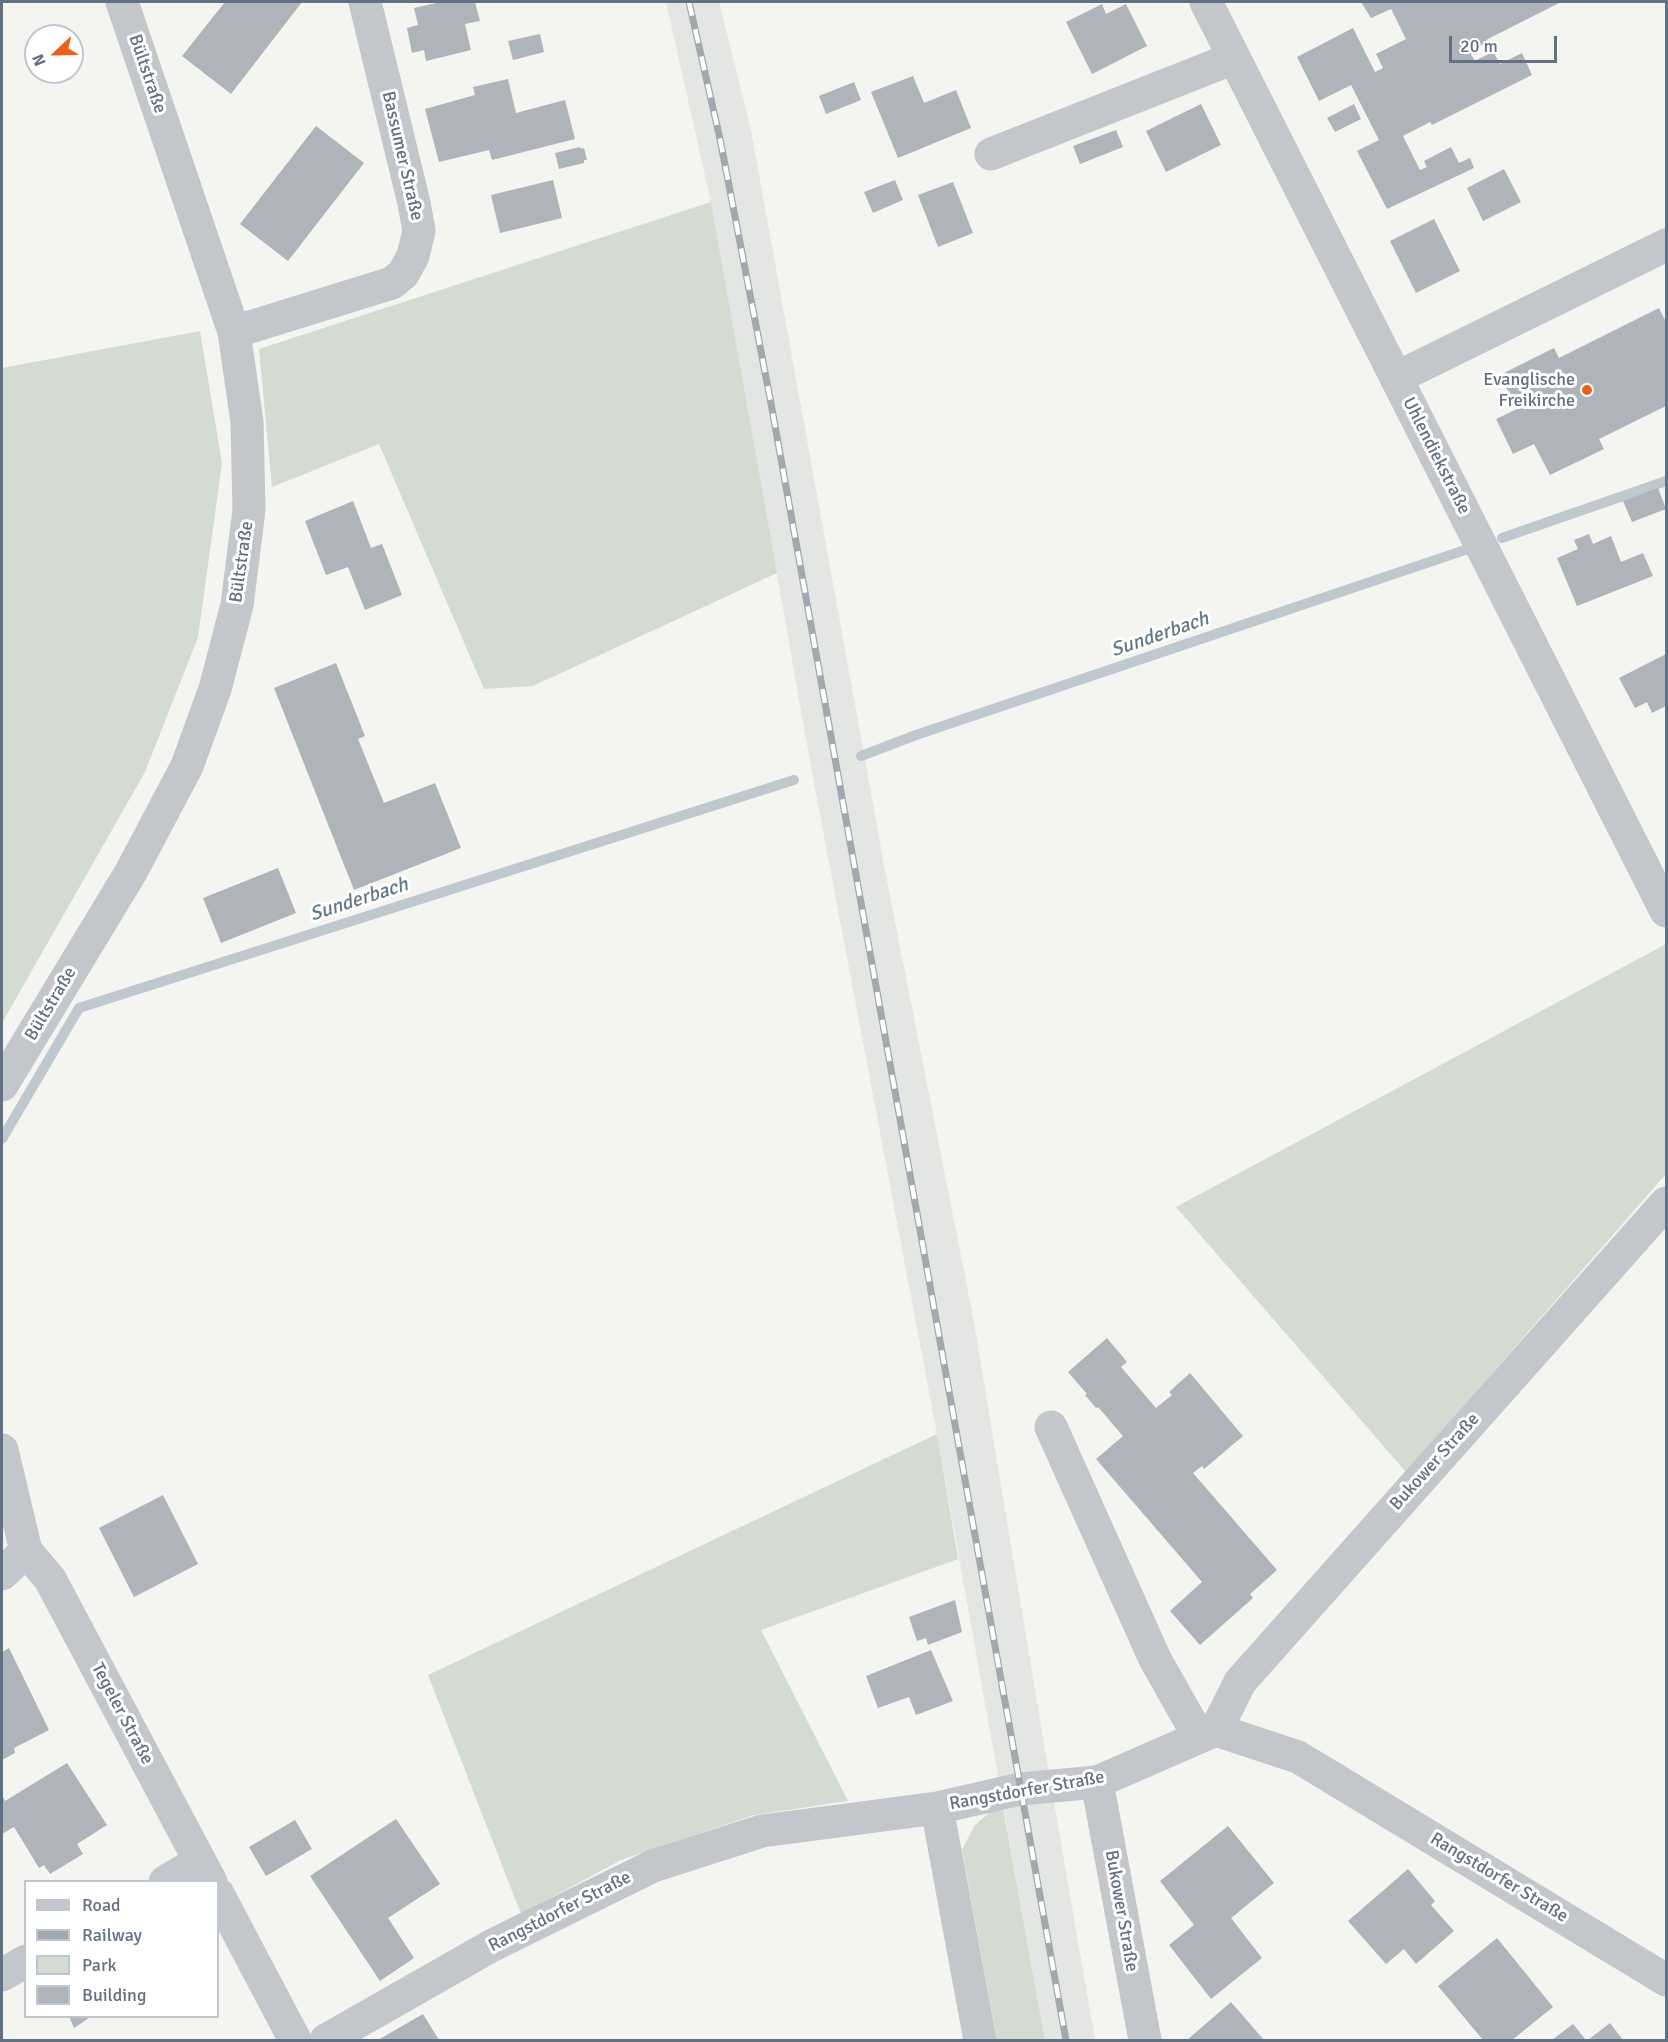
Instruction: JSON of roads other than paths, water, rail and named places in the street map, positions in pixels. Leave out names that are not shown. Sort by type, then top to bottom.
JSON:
[{"type":"street","name":"Bültstraße","points":[[2,1085],[131,872],[187,766],[215,689],[237,605],[249,510],[247,422],[234,332],[122,2]]},
{"type":"street","name":"Bassumer Straße","points":[[234,332],[392,283],[403,274],[412,256],[419,231],[414,203],[365,2]]},
{"type":"street","name":"Uhlendiekstraße","points":[[1206,2],[1666,911]]},
{"type":"street","points":[[991,154],[1234,58]]},
{"type":"street","points":[[1396,378],[1666,245]]},
{"type":"street","name":"Bukower Straße","points":[[1207,1733],[1240,1682],[1666,1203]]},
{"type":"street","points":[[1051,1427],[1155,1659],[1207,1733]]},
{"type":"street","points":[[2,1450],[26,1551],[2,1574]]},
{"type":"street","name":"Tegeler Straße","points":[[26,1551],[50,1579],[206,1871]]},
{"type":"street","name":"Rangstdorfer Straße","points":[[326,2040],[491,1946],[653,1866],[762,1831],[937,1808],[1020,1789],[1097,1782],[1207,1733],[1298,1757],[1666,1980]]},
{"type":"street","name":"Bukower Straße","points":[[1097,1782],[1145,2040]]},
{"type":"street","points":[[937,1808],[980,2040]]},
{"type":"street","points":[[169,1880],[206,1871]]},
{"type":"street","points":[[219,1896],[295,2040]]},
{"type":"street","points":[[2,1975],[24,1962]]},
{"type":"waterway","name":"Sunderbach","points":[[1502,538],[1666,481]]},
{"type":"waterway","name":"Sunderbach","points":[[861,756],[916,735],[1471,548]]},
{"type":"waterway","name":"Sunderbach","points":[[2,1139],[79,1008],[794,780]]},
{"type":"railway","points":[[689,2],[720,139],[770,398],[1066,2040]]},
{"type":"place","name":"Evanglische Freikirche","points":[[1587,390]]}]
